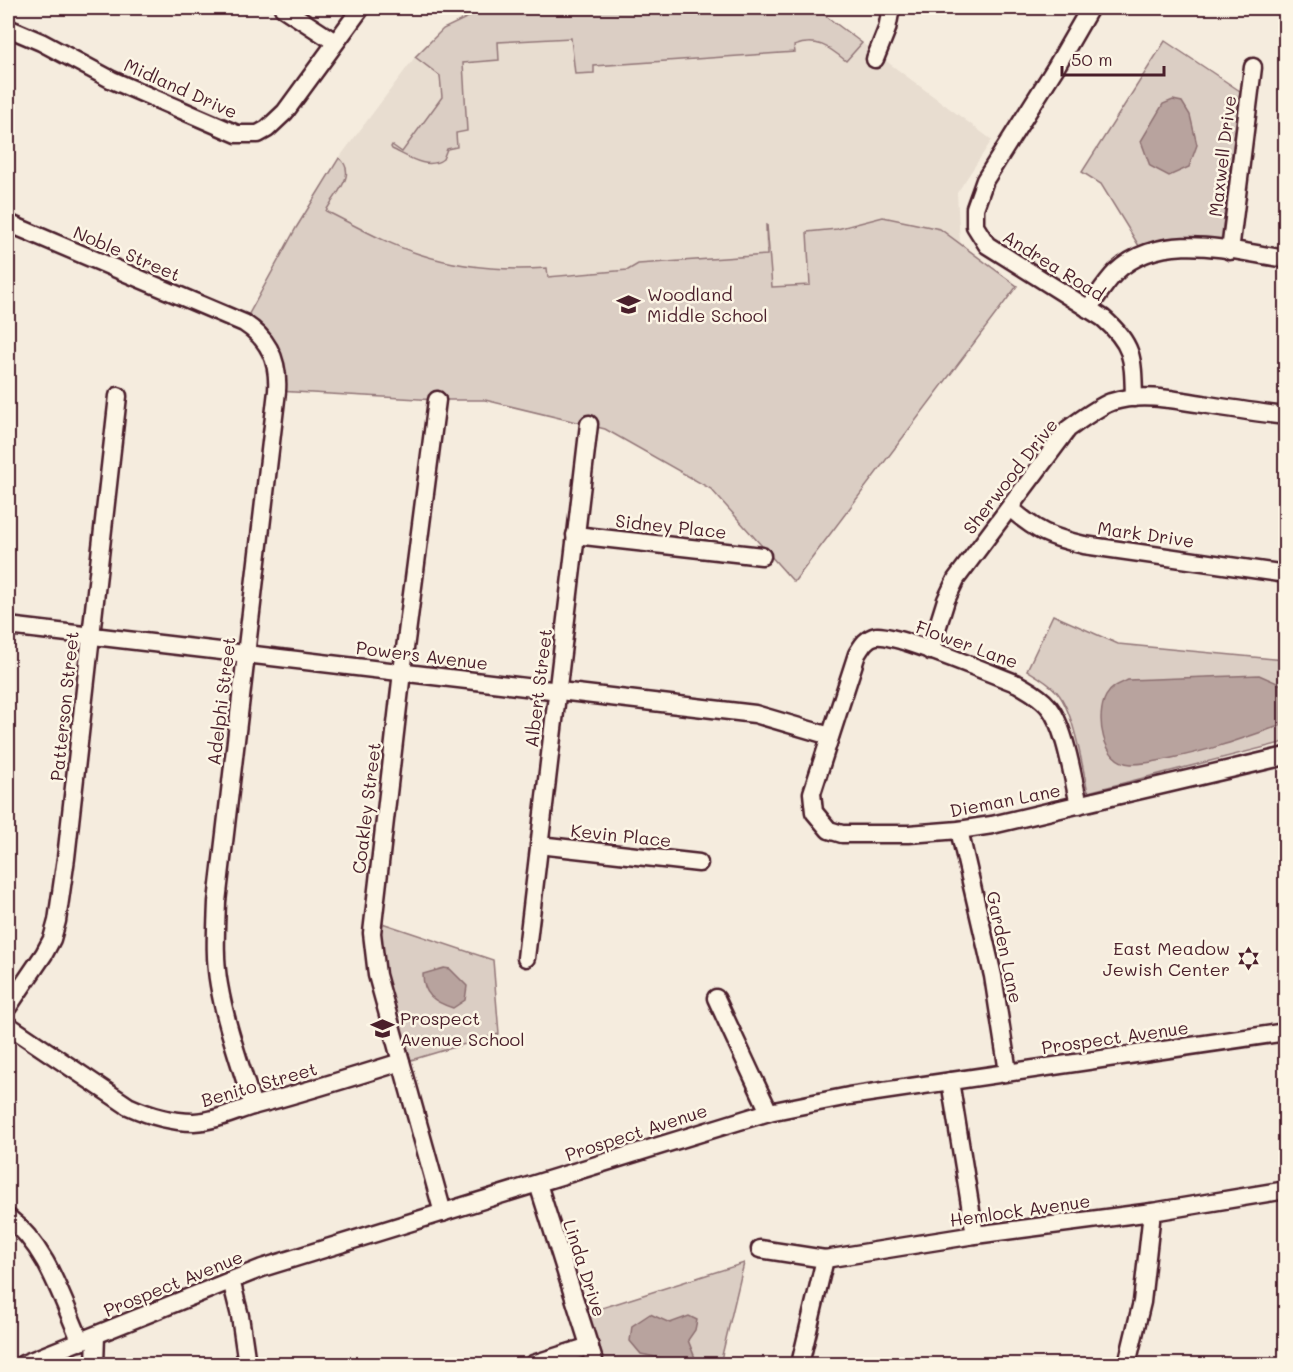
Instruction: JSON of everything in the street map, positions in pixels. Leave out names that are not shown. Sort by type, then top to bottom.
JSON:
[{"type":"street","points":[[283,8],[334,42]]},
{"type":"street","name":"Midland Drive","points":[[8,28],[41,42],[112,80],[237,134],[258,134],[267,129],[285,112],[361,8]]},
{"type":"street","points":[[874,59],[887,29],[891,8]]},
{"type":"street","name":"Andrea Road","points":[[1090,8],[985,180],[975,208],[975,226],[987,245],[1088,309],[1116,330],[1132,356],[1134,398]]},
{"type":"street","name":"Maxwell Drive","points":[[1230,251],[1253,67]]},
{"type":"street","name":"Noble Street","points":[[8,224],[232,318]]},
{"type":"street","points":[[1088,309],[1118,271],[1147,252],[1174,246],[1192,246],[1286,259]]},
{"type":"street","name":"Adelphi Street","points":[[232,318],[252,328],[265,342],[275,360],[278,380],[217,902],[215,943],[218,984],[225,1016],[253,1106]]},
{"type":"street","name":"Patterson Street","points":[[8,1007],[44,954],[57,921],[118,396]]},
{"type":"street","name":"Sherwood Drive","points":[[930,651],[946,600],[956,579],[1068,429],[1088,415],[1110,403],[1134,398],[1173,400],[1286,416]]},
{"type":"street","name":"Coakley Street","points":[[437,400],[402,672],[372,933],[377,975],[443,1213]]},
{"type":"street","name":"Albert Street","points":[[526,958],[589,424]]},
{"type":"street","name":"Mark Drive","points":[[1010,508],[1025,522],[1052,537],[1084,545],[1286,574]]},
{"type":"street","name":"Sidney Place","points":[[575,535],[762,556]]},
{"type":"street","name":"Powers Avenue","points":[[8,626],[755,714],[830,736]]},
{"type":"street","name":"Flower Lane","points":[[830,736],[857,654],[866,640],[882,635],[1018,684],[1034,693],[1048,705],[1054,713],[1062,735],[1079,805]]},
{"type":"street","name":"Dieman Lane","points":[[830,736],[812,793],[814,812],[829,830],[842,834],[909,834],[992,825],[1286,756]]},
{"type":"street","name":"Garden Lane","points":[[959,830],[993,976],[1008,1072]]},
{"type":"street","name":"Kevin Place","points":[[539,845],[699,864]]},
{"type":"street","points":[[716,998],[769,1112]]},
{"type":"street","name":"Benito Street","points":[[8,1025],[106,1093],[149,1115],[171,1121],[196,1122],[218,1118],[401,1062]]},
{"type":"street","name":"Prospect Avenue","points":[[23,1365],[274,1264],[769,1112],[849,1096],[1286,1032]]},
{"type":"street","points":[[950,1081],[975,1235]]},
{"type":"street","name":"Linda Drive","points":[[538,1184],[595,1365]]},
{"type":"street","name":"Hemlock Avenue","points":[[760,1249],[825,1259],[975,1235],[1152,1212],[1286,1190]]},
{"type":"street","points":[[1127,1365],[1142,1302],[1152,1212]]},
{"type":"street","points":[[8,1217],[24,1230],[44,1257],[88,1339],[95,1365]]},
{"type":"street","points":[[800,1365],[825,1259]]},
{"type":"street","points":[[231,1280],[240,1316],[247,1365]]},
{"type":"street","points":[[533,1365],[590,1346]]},
{"type":"shaded area","name":"Woodland Middle School","points":[[487,8],[815,8],[992,140],[957,193],[960,242],[1017,286],[794,582],[711,489],[605,429],[485,400],[437,400],[296,228],[339,158],[415,57],[443,29]]},
{"type":"shaded area","points":[[487,8],[815,8],[862,43],[846,61],[822,45],[802,43],[794,46],[795,52],[594,66],[594,73],[575,74],[571,38],[498,42],[499,60],[463,63],[467,131],[456,133],[457,147],[447,149],[443,159],[431,163],[418,161],[392,149],[392,145],[402,152],[442,97],[440,76],[415,57],[443,29]]},
{"type":"shaded area","points":[[1165,41],[1240,91],[1221,241],[1167,238],[1139,246],[1101,184],[1082,172]]},
{"type":"shaded area","points":[[1173,100],[1182,102],[1190,115],[1197,145],[1189,167],[1169,176],[1150,166],[1141,141],[1163,104]]},
{"type":"shaded area","points":[[339,158],[345,164],[346,178],[326,211],[395,245],[451,263],[498,269],[547,268],[548,277],[628,270],[638,264],[767,255],[767,225],[772,287],[810,285],[807,232],[837,229],[883,217],[940,229],[1017,286],[794,582],[711,489],[605,429],[485,400],[437,400],[277,391],[278,380],[244,323],[296,228]]},
{"type":"shaded area","points":[[1053,615],[1118,644],[1285,660],[1285,742],[1088,792],[1077,739],[1063,701],[1057,692],[1027,670]]},
{"type":"shaded area","points":[[1259,675],[1282,685],[1286,705],[1282,725],[1201,751],[1146,763],[1121,762],[1107,747],[1101,726],[1103,705],[1108,693],[1121,683],[1128,680]]},
{"type":"shaded area","points":[[379,922],[493,960],[499,1034],[411,1060],[380,967]]},
{"type":"shaded area","points":[[444,968],[450,969],[467,986],[465,1000],[453,1008],[435,1000],[425,987],[423,974]]},
{"type":"shaded area","points":[[744,1263],[720,1364],[600,1364],[583,1314]]},
{"type":"shaded area","points":[[650,1314],[670,1323],[689,1316],[697,1320],[695,1330],[688,1340],[695,1358],[675,1361],[641,1354],[630,1341],[632,1326]]},
{"type":"place","name":"Woodland Middle School","points":[[629,304]]},
{"type":"place","name":"East Meadow Jewish Center","points":[[1248,958]]},
{"type":"place","name":"Prospect Avenue School","points":[[382,1028]]}]
